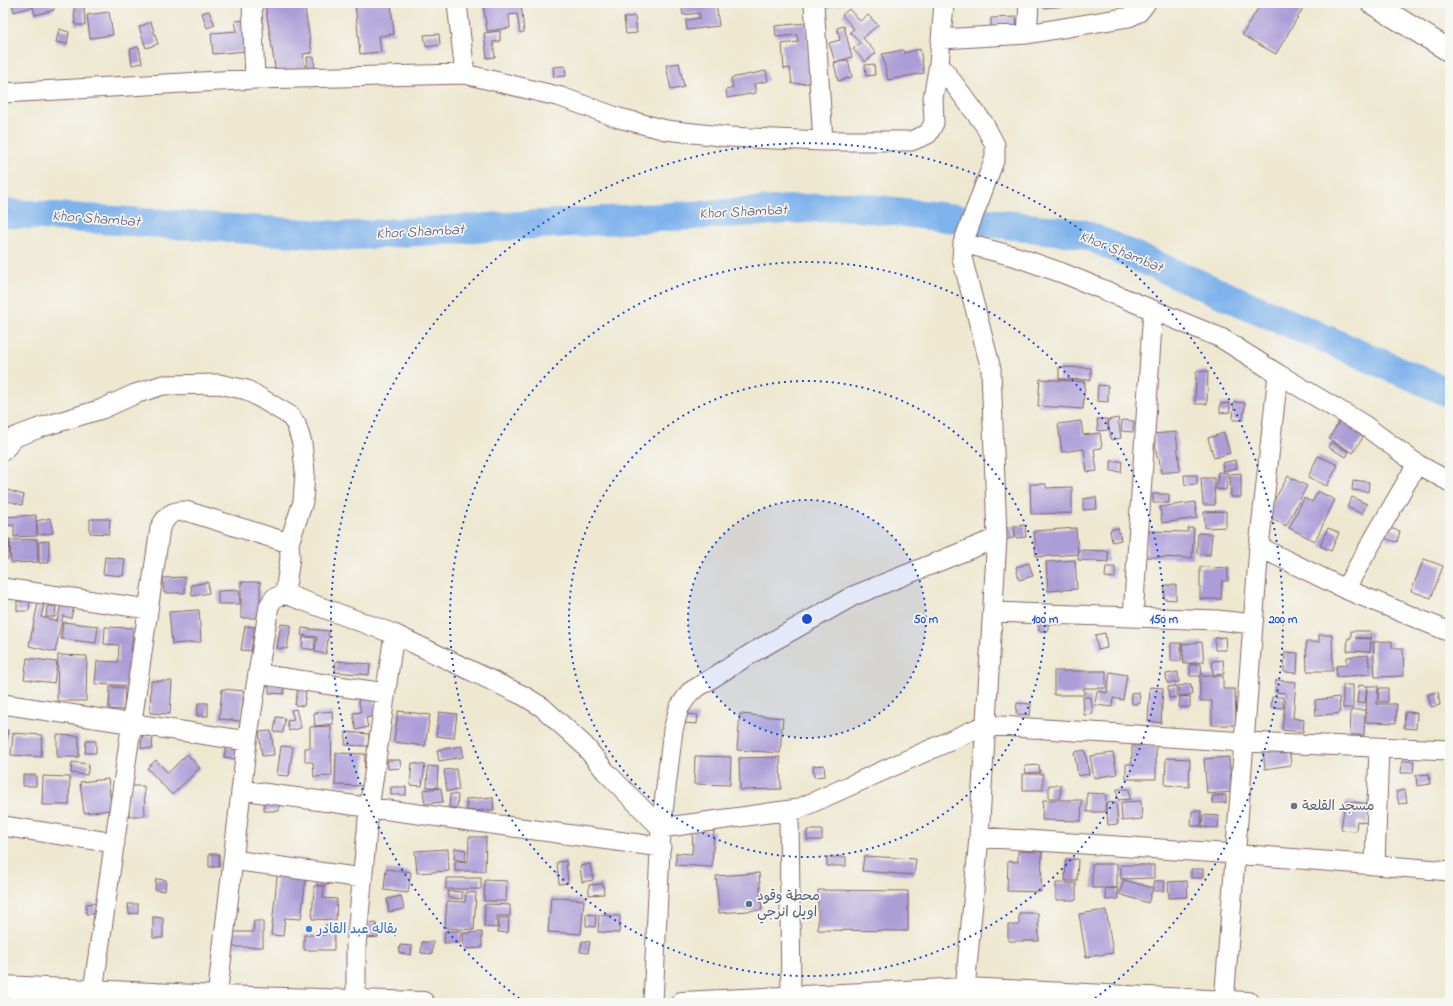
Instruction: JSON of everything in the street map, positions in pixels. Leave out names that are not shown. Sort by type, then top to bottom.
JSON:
[{"type":"street","points":[[252,3],[255,79]]},
{"type":"street","points":[[457,3],[465,74]]},
{"type":"street","points":[[814,3],[823,141]]},
{"type":"street","points":[[3,93],[255,79],[465,74],[561,97],[619,118],[666,130],[729,137],[823,141],[911,141],[928,134],[934,123],[933,98],[939,64],[944,3]]},
{"type":"street","points":[[1027,34],[1029,3]]},
{"type":"street","points":[[941,39],[1027,34],[1130,17],[1139,12],[1146,3]]},
{"type":"street","points":[[1372,3],[1450,51]]},
{"type":"street","points":[[939,64],[984,124],[995,145],[995,158],[962,243],[962,258],[965,273],[991,369],[997,538],[979,837],[965,996]]},
{"type":"street","points":[[962,243],[1017,257],[1065,274],[1221,338],[1364,425],[1417,464],[1450,482]]},
{"type":"street","points":[[1133,617],[1153,310]]},
{"type":"street","points":[[1224,1002],[1259,547],[1278,374]]},
{"type":"street","points":[[3,451],[15,437],[42,427],[102,409],[135,394],[163,385],[219,384],[247,390],[289,414],[296,424],[302,443],[305,472],[303,502],[289,543],[285,594]]},
{"type":"street","points":[[1345,589],[1417,464]]},
{"type":"street","points":[[80,995],[115,843],[160,528],[166,517],[173,511],[186,511],[289,543]]},
{"type":"street","points":[[653,1003],[661,828],[673,730],[679,708],[690,692],[752,653],[854,596],[997,538]]},
{"type":"street","points":[[1259,547],[1345,589],[1450,632]]},
{"type":"street","points":[[3,588],[148,609]]},
{"type":"street","points":[[217,997],[247,741],[269,606],[274,598],[285,594],[394,634],[542,706],[584,745],[606,772],[661,828]]},
{"type":"street","points":[[993,612],[1217,620],[1253,624]]},
{"type":"street","points":[[356,1002],[356,946],[369,809],[394,634]]},
{"type":"street","points":[[258,674],[385,692]]},
{"type":"street","points":[[3,704],[247,741]]},
{"type":"street","points":[[661,828],[789,811],[985,725],[1244,742],[1450,750]]},
{"type":"street","points":[[1375,865],[1379,747]]},
{"type":"street","points":[[241,790],[369,809],[661,847]]},
{"type":"street","points":[[789,811],[791,998]]},
{"type":"street","points":[[3,826],[115,843]]},
{"type":"street","points":[[979,837],[1236,854],[1450,871]]},
{"type":"street","points":[[233,860],[362,878]]},
{"type":"street","points":[[3,987],[80,995],[423,1003]]},
{"type":"street","points":[[682,1003],[791,998],[965,996],[1248,1003]]},
{"type":"building","points":[[12,3],[53,3],[54,10],[35,15],[33,7],[14,12]]},
{"type":"building","points":[[265,3],[304,3],[312,53],[303,54],[305,69],[276,74]]},
{"type":"building","points":[[355,3],[391,3],[394,34],[379,36],[381,52],[360,54]]},
{"type":"building","points":[[483,3],[521,3],[524,32],[520,33],[517,14],[509,15],[510,28],[487,31]]},
{"type":"building","points":[[611,3],[630,3],[631,6],[612,8]]},
{"type":"building","points":[[681,3],[716,3],[719,26],[687,30],[686,20],[700,18],[699,13],[683,15]]},
{"type":"building","points":[[826,3],[843,3],[843,5],[826,6]]},
{"type":"building","points":[[991,3],[1003,3],[1003,5],[993,8]]},
{"type":"building","points":[[1043,3],[1085,3],[1085,4],[1043,8]]},
{"type":"building","points":[[1261,3],[1306,3],[1276,54],[1242,35]]},
{"type":"building","points":[[84,7],[85,25],[75,25],[74,8]]},
{"type":"building","points":[[849,9],[860,21],[868,15],[878,25],[863,38],[876,53],[865,62],[853,49],[860,43],[850,32],[854,29],[842,15]]},
{"type":"building","points":[[209,11],[215,25],[207,28],[202,13]]},
{"type":"building","points":[[109,12],[113,35],[90,38],[87,15]]},
{"type":"building","points":[[635,16],[637,33],[626,34],[624,18]]},
{"type":"building","points":[[1016,17],[1017,28],[991,30],[991,18]]},
{"type":"building","points":[[244,20],[247,51],[213,54],[211,33],[237,31],[235,21]]},
{"type":"building","points":[[151,22],[158,44],[146,48],[139,27]]},
{"type":"building","points":[[806,23],[811,83],[792,84],[790,68],[784,69],[782,44],[798,42],[797,35],[776,37],[775,26]]},
{"type":"building","points":[[844,26],[852,57],[835,62],[829,43],[840,40],[837,28]]},
{"type":"building","points":[[59,29],[69,32],[67,44],[56,42]]},
{"type":"building","points":[[500,31],[500,41],[493,42],[495,57],[487,58],[484,33]]},
{"type":"building","points":[[439,34],[440,45],[426,47],[424,35]]},
{"type":"building","points":[[139,47],[142,63],[132,65],[130,49]]},
{"type":"building","points":[[920,49],[924,73],[888,80],[882,54],[903,50],[904,53]]},
{"type":"building","points":[[307,57],[314,57],[315,71],[308,71]]},
{"type":"building","points":[[848,60],[852,77],[838,81],[834,63]]},
{"type":"building","points":[[679,63],[684,87],[671,90],[666,65]]},
{"type":"building","points":[[874,64],[875,75],[866,76],[865,65]]},
{"type":"building","points":[[565,66],[566,76],[554,77],[553,67]]},
{"type":"building","points":[[766,71],[768,81],[754,84],[756,93],[727,98],[726,90],[733,88],[731,78]]},
{"type":"building","points":[[1059,367],[1091,368],[1091,380],[1059,379]]},
{"type":"building","points":[[1196,371],[1208,371],[1207,404],[1195,404]]},
{"type":"building","points":[[1040,379],[1085,382],[1083,409],[1038,406]]},
{"type":"building","points":[[1098,385],[1108,386],[1108,402],[1097,401]]},
{"type":"building","points":[[1234,402],[1245,403],[1243,420],[1233,420]]},
{"type":"building","points":[[1230,403],[1230,412],[1220,413],[1220,404]]},
{"type":"building","points":[[1118,418],[1121,438],[1111,440],[1108,420]]},
{"type":"building","points":[[1097,419],[1107,419],[1108,430],[1098,431]]},
{"type":"building","points":[[1122,420],[1134,421],[1133,432],[1121,431]]},
{"type":"building","points":[[1340,420],[1365,434],[1353,453],[1329,439]]},
{"type":"building","points":[[1081,421],[1083,435],[1100,433],[1102,448],[1094,449],[1097,471],[1087,472],[1084,449],[1062,452],[1058,424]]},
{"type":"building","points":[[1176,432],[1180,471],[1161,473],[1159,458],[1157,458],[1154,434]]},
{"type":"building","points":[[1224,433],[1230,453],[1214,458],[1208,438]]},
{"type":"building","points":[[1331,442],[1349,452],[1346,457],[1328,447]]},
{"type":"building","points":[[1318,456],[1338,465],[1327,486],[1308,477]]},
{"type":"building","points":[[1236,460],[1237,468],[1223,471],[1222,463]]},
{"type":"building","points":[[1111,461],[1122,461],[1121,472],[1111,471]]},
{"type":"building","points":[[1218,472],[1228,473],[1226,490],[1216,489]]},
{"type":"building","points":[[1241,473],[1241,497],[1231,497],[1230,474]]},
{"type":"building","points":[[1184,475],[1197,475],[1197,484],[1185,485]]},
{"type":"building","points":[[1288,476],[1307,486],[1286,526],[1266,515]]},
{"type":"building","points":[[1201,478],[1214,478],[1215,505],[1203,505]]},
{"type":"building","points":[[1353,480],[1369,482],[1368,492],[1352,490]]},
{"type":"building","points":[[1030,484],[1046,484],[1046,488],[1072,487],[1072,513],[1031,514]]},
{"type":"building","points":[[7,490],[24,495],[22,505],[5,500]]},
{"type":"building","points":[[1318,491],[1335,500],[1315,541],[1289,528],[1304,498],[1312,502]]},
{"type":"building","points":[[1153,494],[1169,494],[1169,503],[1153,503]]},
{"type":"building","points":[[1096,497],[1097,509],[1083,510],[1083,499]]},
{"type":"building","points":[[1352,497],[1367,504],[1362,514],[1347,507]]},
{"type":"building","points":[[1195,502],[1197,518],[1162,523],[1160,507]]},
{"type":"building","points":[[1226,511],[1226,527],[1205,528],[1204,512]]},
{"type":"building","points":[[36,515],[37,536],[14,537],[14,525],[3,526],[3,517]]},
{"type":"building","points":[[50,518],[53,533],[39,535],[36,521]]},
{"type":"building","points":[[90,519],[110,519],[109,534],[90,533]]},
{"type":"building","points":[[1025,525],[1026,537],[1016,538],[1014,526]]},
{"type":"building","points":[[1012,526],[1014,538],[1001,540],[999,529]]},
{"type":"building","points":[[1076,528],[1078,554],[1036,557],[1034,531]]},
{"type":"building","points":[[1118,528],[1121,540],[1112,542],[1110,530]]},
{"type":"building","points":[[1188,528],[1194,528],[1192,558],[1146,557],[1147,531],[1188,532]]},
{"type":"building","points":[[1328,528],[1339,533],[1331,551],[1320,546]]},
{"type":"building","points":[[1389,528],[1400,531],[1397,542],[1386,539]]},
{"type":"building","points":[[1198,533],[1212,534],[1210,555],[1197,553]]},
{"type":"building","points":[[3,539],[10,539],[9,559],[3,559]]},
{"type":"building","points":[[37,539],[38,562],[11,563],[10,540]]},
{"type":"building","points":[[49,541],[49,563],[39,563],[39,542]]},
{"type":"building","points":[[1079,550],[1108,551],[1108,562],[1078,560]]},
{"type":"building","points":[[105,557],[125,559],[123,576],[103,574]]},
{"type":"building","points":[[1424,559],[1443,566],[1431,598],[1411,591]]},
{"type":"building","points":[[1075,560],[1077,589],[1048,591],[1046,562]]},
{"type":"building","points":[[1029,563],[1033,576],[1019,580],[1016,567]]},
{"type":"building","points":[[1106,567],[1115,567],[1115,578],[1105,577]]},
{"type":"building","points":[[1200,567],[1228,568],[1228,581],[1222,581],[1221,599],[1200,599]]},
{"type":"building","points":[[185,577],[185,593],[164,593],[163,578]]},
{"type":"building","points":[[208,582],[209,593],[192,596],[191,585]]},
{"type":"building","points":[[241,582],[260,582],[260,618],[241,618]]},
{"type":"building","points":[[1165,585],[1176,585],[1176,600],[1164,599]]},
{"type":"building","points":[[239,590],[240,604],[218,604],[218,591]]},
{"type":"building","points":[[17,601],[30,601],[29,611],[17,611]]},
{"type":"building","points":[[38,603],[44,605],[41,617],[57,621],[61,604],[74,606],[71,618],[63,616],[55,652],[29,646]]},
{"type":"building","points":[[47,606],[56,606],[55,617],[46,617]]},
{"type":"building","points":[[199,610],[201,642],[172,644],[169,612]]},
{"type":"building","points":[[1048,619],[1048,631],[1039,631],[1038,620]]},
{"type":"building","points":[[63,622],[98,626],[96,643],[61,639]]},
{"type":"building","points":[[281,624],[291,625],[287,649],[277,648]]},
{"type":"building","points":[[245,626],[255,627],[251,651],[241,650]]},
{"type":"building","points":[[105,627],[133,628],[129,686],[95,684],[97,661],[118,662],[119,645],[104,644]]},
{"type":"building","points":[[302,628],[329,631],[326,654],[315,652],[317,637],[301,635]]},
{"type":"building","points":[[1351,631],[1371,631],[1371,638],[1355,638],[1371,639],[1370,652],[1347,651],[1348,638],[1351,638]]},
{"type":"building","points":[[1105,633],[1107,648],[1098,650],[1095,635]]},
{"type":"building","points":[[1319,635],[1332,635],[1333,671],[1307,671],[1306,642],[1319,642]]},
{"type":"building","points":[[303,637],[315,638],[314,650],[302,648]]},
{"type":"building","points":[[1225,637],[1226,650],[1215,650],[1215,638]]},
{"type":"building","points":[[1392,641],[1392,648],[1403,648],[1404,676],[1375,677],[1373,642]]},
{"type":"building","points":[[1202,642],[1204,662],[1184,664],[1182,644]]},
{"type":"building","points":[[1171,643],[1181,643],[1181,661],[1171,661]]},
{"type":"building","points":[[1285,652],[1298,653],[1297,673],[1284,672]]},
{"type":"building","points":[[58,655],[87,656],[86,701],[57,701]]},
{"type":"building","points":[[1368,655],[1370,674],[1337,677],[1336,666],[1347,665],[1347,657]]},
{"type":"building","points":[[27,658],[57,662],[54,683],[24,679]]},
{"type":"building","points":[[1223,660],[1224,674],[1213,675],[1212,661]]},
{"type":"building","points":[[336,661],[370,664],[369,675],[335,672]]},
{"type":"building","points":[[1201,664],[1202,676],[1223,676],[1223,689],[1235,689],[1236,725],[1212,725],[1212,701],[1200,701],[1200,676],[1190,676],[1190,665]]},
{"type":"building","points":[[1054,671],[1106,671],[1106,688],[1084,688],[1084,695],[1054,695]]},
{"type":"building","points":[[1110,672],[1127,675],[1123,700],[1113,698],[1112,707],[1095,705],[1097,691],[1107,693]]},
{"type":"building","points":[[1178,672],[1179,682],[1167,683],[1166,674]]},
{"type":"building","points":[[1276,680],[1296,682],[1293,718],[1304,720],[1303,732],[1282,730],[1286,693],[1275,692]]},
{"type":"building","points":[[151,681],[172,681],[170,714],[150,713]]},
{"type":"building","points":[[1191,684],[1192,695],[1179,696],[1178,686]]},
{"type":"building","points":[[269,685],[284,686],[284,694],[269,693]]},
{"type":"building","points":[[1343,685],[1353,685],[1353,708],[1343,708]]},
{"type":"building","points":[[1359,685],[1367,686],[1365,703],[1357,703]]},
{"type":"building","points":[[1176,686],[1177,697],[1169,698],[1168,687]]},
{"type":"building","points":[[1367,686],[1378,686],[1377,704],[1397,704],[1396,723],[1366,722]]},
{"type":"building","points":[[110,687],[125,688],[124,710],[109,709]]},
{"type":"building","points":[[1150,687],[1163,688],[1161,723],[1148,721]]},
{"type":"building","points":[[1379,688],[1388,688],[1388,702],[1379,702]]},
{"type":"building","points":[[222,689],[244,691],[241,721],[219,719]]},
{"type":"building","points":[[298,689],[306,691],[304,706],[295,705]]},
{"type":"building","points":[[1139,692],[1140,703],[1132,704],[1131,693]]},
{"type":"building","points":[[1438,692],[1440,705],[1431,707],[1428,694]]},
{"type":"building","points":[[373,695],[377,715],[366,718],[368,727],[356,730],[353,713],[361,712],[358,698]]},
{"type":"building","points":[[1180,696],[1190,697],[1190,707],[1179,707]]},
{"type":"building","points":[[1083,697],[1091,697],[1093,714],[1084,715]]},
{"type":"building","points":[[1272,697],[1283,697],[1283,708],[1271,707]]},
{"type":"building","points":[[1339,697],[1340,713],[1316,716],[1315,700]]},
{"type":"building","points":[[198,703],[208,703],[208,716],[197,716]]},
{"type":"building","points":[[1017,703],[1031,704],[1030,715],[1016,714]]},
{"type":"building","points":[[296,709],[301,728],[289,731],[287,721],[294,720],[291,710]]},
{"type":"building","points":[[1351,710],[1365,710],[1364,735],[1350,735]]},
{"type":"building","points":[[332,711],[333,724],[315,726],[314,713]]},
{"type":"building","points":[[398,711],[430,715],[425,746],[394,742]]},
{"type":"building","points":[[439,712],[457,714],[454,738],[436,736]]},
{"type":"building","points":[[1405,712],[1417,713],[1416,729],[1404,728]]},
{"type":"building","points":[[685,714],[698,715],[697,724],[684,723]]},
{"type":"building","points":[[740,714],[783,718],[780,753],[737,750]]},
{"type":"building","points":[[276,717],[285,718],[283,733],[274,732]]},
{"type":"building","points":[[331,726],[332,776],[314,777],[313,762],[305,762],[305,748],[310,748],[310,727]]},
{"type":"building","points":[[3,729],[8,730],[5,754],[3,754]]},
{"type":"building","points":[[271,731],[274,755],[262,756],[259,732]]},
{"type":"building","points":[[346,732],[369,734],[368,746],[345,745]]},
{"type":"building","points":[[13,733],[42,735],[41,757],[11,755]]},
{"type":"building","points":[[57,735],[79,736],[79,757],[57,757]]},
{"type":"building","points":[[142,736],[153,736],[152,749],[141,748]]},
{"type":"building","points":[[86,741],[96,741],[96,753],[85,753]]},
{"type":"building","points":[[1156,745],[1156,779],[1126,779],[1126,764],[1132,764],[1132,746]]},
{"type":"building","points":[[226,746],[237,748],[235,759],[224,757]]},
{"type":"building","points":[[281,746],[293,747],[289,776],[277,775]]},
{"type":"building","points":[[462,746],[463,757],[439,761],[437,750]]},
{"type":"building","points":[[1289,747],[1291,765],[1265,769],[1263,751]]},
{"type":"building","points":[[1085,750],[1089,774],[1078,776],[1074,752]]},
{"type":"building","points":[[336,753],[365,754],[364,786],[335,785]]},
{"type":"building","points":[[1113,753],[1117,774],[1094,778],[1090,756]]},
{"type":"building","points":[[187,754],[200,768],[172,795],[147,768],[156,760],[168,773]]},
{"type":"building","points":[[695,756],[731,757],[730,785],[694,784]]},
{"type":"building","points":[[780,757],[781,789],[740,790],[739,758]]},
{"type":"building","points":[[1229,757],[1232,792],[1207,794],[1204,759]]},
{"type":"building","points":[[1166,758],[1190,759],[1189,787],[1165,785]]},
{"type":"building","points":[[387,760],[400,760],[401,768],[388,769]]},
{"type":"building","points":[[1402,761],[1414,761],[1413,773],[1401,773]]},
{"type":"building","points":[[72,762],[89,764],[87,775],[71,773]]},
{"type":"building","points":[[412,763],[425,765],[422,786],[410,785]]},
{"type":"building","points":[[1450,764],[1450,777],[1446,776]]},
{"type":"building","points":[[824,765],[825,776],[814,777],[813,766]]},
{"type":"building","points":[[1039,765],[1040,772],[1026,773],[1025,766]]},
{"type":"building","points":[[428,766],[438,767],[437,788],[427,787]]},
{"type":"building","points":[[456,769],[459,790],[447,791],[444,770]]},
{"type":"building","points":[[1023,774],[1043,774],[1043,790],[1023,790]]},
{"type":"building","points":[[1429,774],[1430,784],[1417,786],[1416,775]]},
{"type":"building","points":[[23,775],[36,775],[36,786],[23,786]]},
{"type":"building","points":[[43,776],[70,777],[69,805],[42,805]]},
{"type":"building","points":[[108,779],[112,810],[84,813],[80,782]]},
{"type":"building","points":[[1049,785],[1061,785],[1060,798],[1049,798]]},
{"type":"building","points":[[128,786],[144,786],[145,816],[129,816]]},
{"type":"building","points":[[391,787],[406,787],[406,795],[391,795]]},
{"type":"building","points":[[441,788],[443,802],[425,804],[423,790]]},
{"type":"building","points":[[1117,789],[1129,789],[1130,799],[1118,800]]},
{"type":"building","points":[[1405,790],[1407,803],[1399,804],[1396,792]]},
{"type":"building","points":[[1087,793],[1106,794],[1105,812],[1087,812]]},
{"type":"building","points":[[450,794],[458,795],[457,808],[449,808]]},
{"type":"building","points":[[1226,795],[1226,803],[1213,803],[1212,796]]},
{"type":"building","points":[[493,797],[494,810],[467,811],[466,799]]},
{"type":"building","points":[[1043,800],[1082,800],[1081,821],[1042,820]]},
{"type":"building","points":[[1141,801],[1142,819],[1122,821],[1121,802]]},
{"type":"building","points":[[1345,801],[1370,804],[1367,823],[1357,821],[1356,831],[1341,830]]},
{"type":"building","points":[[1116,802],[1118,824],[1108,825],[1106,803]]},
{"type":"building","points":[[264,803],[279,804],[279,811],[264,811]]},
{"type":"building","points":[[1192,811],[1201,811],[1201,826],[1191,826]]},
{"type":"building","points":[[1203,815],[1219,816],[1218,828],[1202,827]]},
{"type":"building","points":[[693,830],[714,831],[712,867],[676,865],[676,853],[692,854]]},
{"type":"building","points":[[807,830],[822,830],[822,840],[807,840]]},
{"type":"building","points":[[469,837],[486,837],[485,871],[455,871],[455,861],[468,862]]},
{"type":"building","points":[[455,848],[466,850],[465,861],[454,859]]},
{"type":"building","points":[[448,849],[449,871],[417,873],[415,851]]},
{"type":"building","points":[[1018,851],[1042,852],[1041,892],[1007,891],[1008,861],[1018,862]]},
{"type":"building","points":[[209,854],[219,854],[219,867],[209,867]]},
{"type":"building","points":[[864,856],[916,859],[914,875],[862,871]]},
{"type":"building","points":[[827,857],[846,857],[846,866],[827,866]]},
{"type":"building","points":[[1066,859],[1078,859],[1077,881],[1065,881]]},
{"type":"building","points":[[566,861],[568,883],[559,884],[557,862]]},
{"type":"building","points":[[590,864],[593,880],[582,882],[580,866]]},
{"type":"building","points":[[1092,864],[1117,864],[1117,888],[1092,888]]},
{"type":"building","points":[[1121,865],[1154,865],[1154,878],[1121,879]]},
{"type":"building","points":[[278,868],[307,870],[301,919],[285,918],[283,936],[271,935]]},
{"type":"building","points":[[386,869],[411,872],[408,893],[384,890]]},
{"type":"building","points":[[1191,869],[1203,869],[1203,878],[1191,878]]},
{"type":"building","points":[[759,873],[762,910],[719,913],[716,876]]},
{"type":"building","points":[[317,874],[329,874],[329,885],[317,885]]},
{"type":"building","points":[[446,878],[481,878],[481,889],[446,889]]},
{"type":"building","points":[[156,879],[166,880],[165,891],[155,890]]},
{"type":"building","points":[[485,880],[507,881],[506,901],[484,901]]},
{"type":"building","points":[[1124,880],[1153,888],[1148,903],[1119,894]]},
{"type":"building","points":[[1154,881],[1165,881],[1164,891],[1154,891]]},
{"type":"building","points":[[1187,881],[1188,897],[1169,898],[1168,882]]},
{"type":"building","points":[[1056,883],[1076,883],[1076,900],[1056,900]]},
{"type":"building","points":[[603,884],[604,894],[589,895],[589,885]]},
{"type":"building","points":[[314,886],[324,886],[323,898],[337,899],[336,920],[312,919]]},
{"type":"building","points":[[1117,888],[1118,899],[1106,900],[1105,889]]},
{"type":"building","points":[[818,890],[908,891],[908,931],[818,930]]},
{"type":"building","points":[[448,891],[462,892],[462,899],[448,898]]},
{"type":"building","points":[[466,892],[476,893],[474,930],[445,928],[447,901],[465,902]]},
{"type":"building","points":[[401,896],[404,909],[389,912],[387,899]]},
{"type":"building","points":[[551,897],[584,900],[581,934],[548,932]]},
{"type":"building","points":[[95,903],[96,914],[86,914],[86,904]]},
{"type":"building","points":[[128,904],[138,904],[138,913],[129,914]]},
{"type":"building","points":[[485,904],[510,905],[510,916],[497,916],[497,928],[484,927]]},
{"type":"building","points":[[1106,910],[1113,953],[1086,957],[1079,914]]},
{"type":"building","points":[[1019,913],[1038,913],[1039,941],[1008,941],[1008,925],[1019,925]]},
{"type":"building","points":[[586,914],[596,915],[595,927],[586,926]]},
{"type":"building","points":[[599,915],[620,916],[619,933],[598,932]]},
{"type":"building","points":[[153,917],[163,918],[163,938],[153,938]]},
{"type":"building","points":[[499,918],[509,918],[508,933],[498,932]]},
{"type":"building","points":[[254,921],[263,921],[263,947],[233,947],[233,932],[253,932]]},
{"type":"building","points":[[376,923],[378,937],[367,938],[365,924]]},
{"type":"building","points":[[325,925],[334,925],[334,950],[304,950],[304,935],[325,935]]},
{"type":"building","points":[[445,931],[461,931],[460,943],[444,943]]},
{"type":"building","points":[[482,932],[482,948],[464,949],[463,933]]},
{"type":"building","points":[[582,941],[590,942],[588,953],[580,952]]},
{"type":"building","points":[[422,942],[433,942],[432,954],[421,953]]},
{"type":"building","points":[[400,945],[412,946],[411,955],[399,953]]},
{"type":"waterway","name":"Khor Shambat","points":[[3,213],[346,236],[849,206],[1084,234],[1450,393]]},
{"type":"place","name":"مسجد القلعة","points":[[1294,806]]},
{"type":"place","name":"محطة وقود اويل انرجي","points":[[749,904]]},
{"type":"place","name":"بقاله عبد القادر","points":[[309,929]]}]
